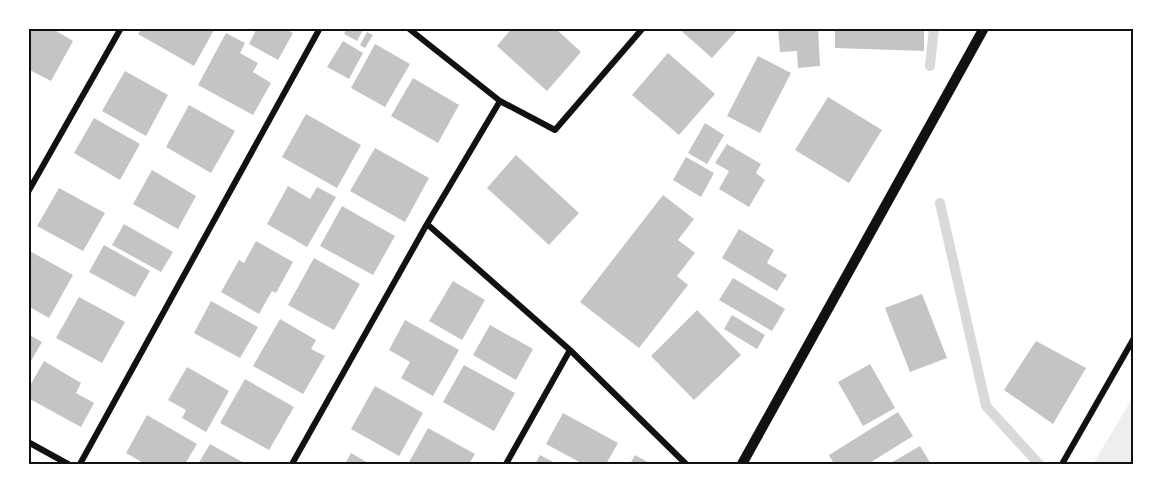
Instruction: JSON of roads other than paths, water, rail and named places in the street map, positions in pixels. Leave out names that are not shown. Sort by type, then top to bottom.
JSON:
[{"type":"street","points":[[28,192],[121,28]]},
{"type":"street","points":[[80,465],[320,28]]},
{"type":"street","points":[[408,28],[500,101],[555,130],[643,28]]},
{"type":"street","points":[[745,463],[984,28]]},
{"type":"street","points":[[292,465],[427,224],[500,101]]},
{"type":"street","points":[[427,224],[570,350],[686,465]]},
{"type":"street","points":[[1062,465],[1134,338]]},
{"type":"street","points":[[506,465],[570,350]]},
{"type":"street","points":[[28,442],[68,465]]},
{"type":"waterway","points":[[930,66],[934,28]]},
{"type":"waterway","points":[[940,203],[986,406],[1039,464]]}]
